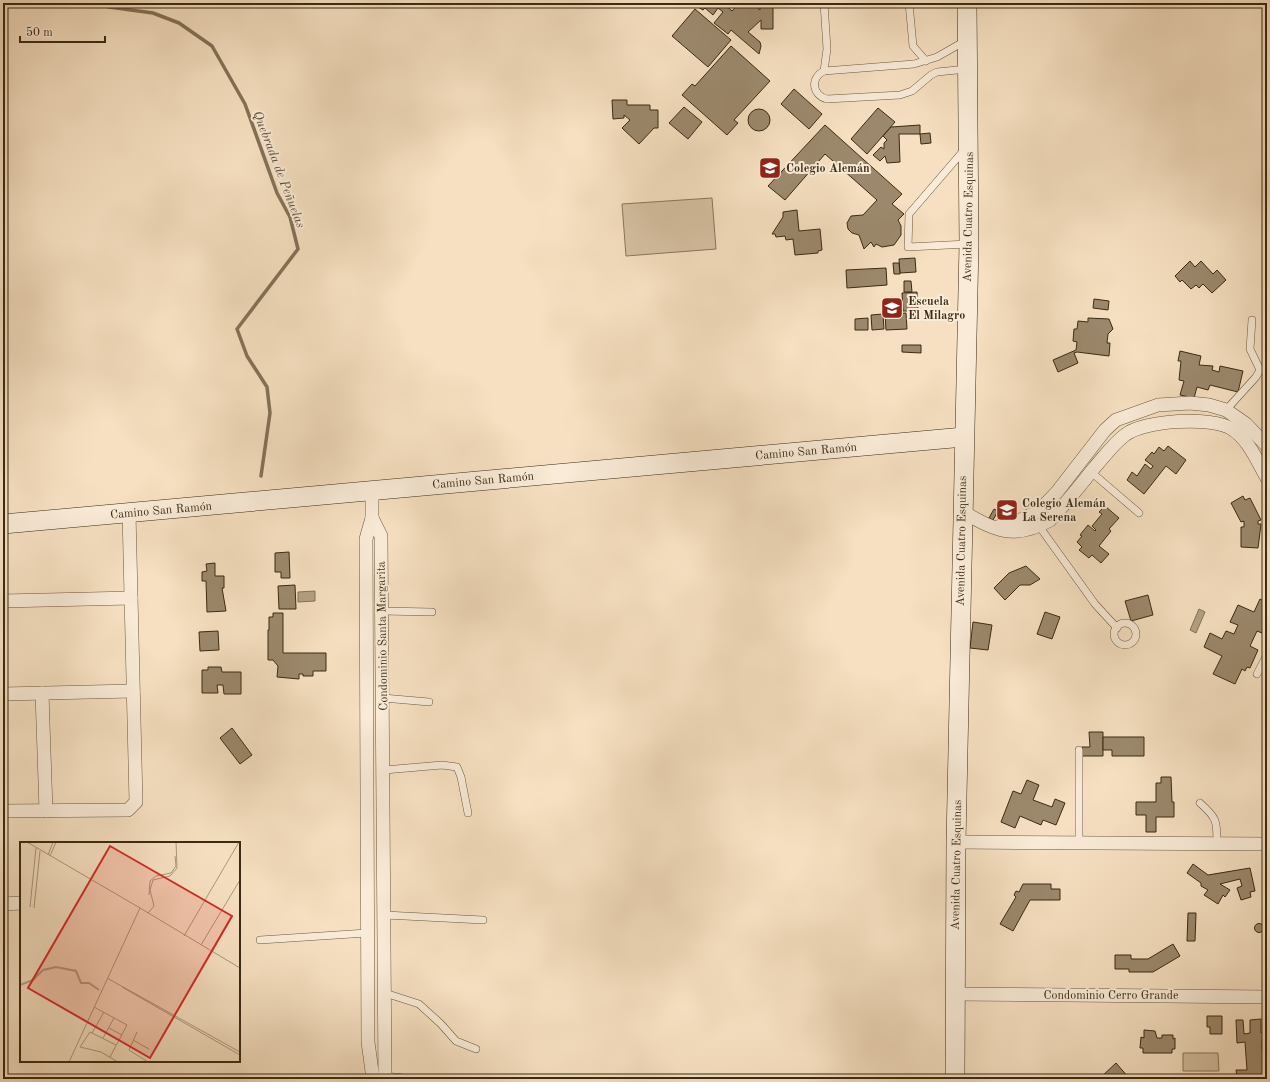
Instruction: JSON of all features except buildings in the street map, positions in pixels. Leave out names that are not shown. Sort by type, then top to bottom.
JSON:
[{"type":"main road","name":"Avenida Cuatro Esquinas","points":[[955,1079],[956,842],[968,244],[969,144],[966,40],[967,3]]},
{"type":"main road","name":"Camino San Ramón","points":[[3,524],[964,437]]},
{"type":"street","points":[[962,508],[993,525],[1007,527],[1040,510],[1057,492],[1105,430],[1116,420],[1158,405],[1190,403],[1209,405],[1226,410],[1246,424],[1267,446]]},
{"type":"street","points":[[1212,422],[1226,410]]},
{"type":"street","points":[[962,508],[994,529],[1024,531],[1040,526],[1050,520],[1112,446],[1126,434],[1147,426],[1172,422],[1206,421],[1231,428],[1244,439],[1267,478]]},
{"type":"street","name":"Condominio Santa Margarita","points":[[372,490],[372,518],[366,539],[368,1042],[381,1078]]},
{"type":"street","points":[[3,811],[128,810],[136,802],[129,513]]},
{"type":"street","name":"Condominio Santa Margarita","points":[[372,518],[381,536],[385,915],[385,994],[381,1078]]},
{"type":"street","points":[[3,601],[131,598]]},
{"type":"street","points":[[3,694],[133,691]]},
{"type":"street","points":[[42,693],[46,810]]},
{"type":"street","points":[[366,756],[384,756]]},
{"type":"street","points":[[956,842],[1267,844]]},
{"type":"street","points":[[3,904],[20,904]]},
{"type":"street","points":[[367,939],[385,944]]},
{"type":"street","name":"Condominio Cerro Grande","points":[[955,994],[1267,996]]},
{"type":"lane","points":[[824,3],[827,49],[824,71]]},
{"type":"lane","points":[[909,3],[913,46],[926,61]]},
{"type":"lane","points":[[966,40],[947,52],[926,61],[914,64],[824,71],[816,77],[814,86],[818,95],[827,99],[900,95],[912,91],[931,75],[938,72],[967,69]]},
{"type":"lane","points":[[968,244],[908,247],[909,214],[969,144]]},
{"type":"lane","points":[[1226,410],[1256,377],[1260,370],[1250,349],[1252,320]]},
{"type":"lane","points":[[1091,472],[1139,513]]},
{"type":"lane","points":[[1040,526],[1095,604],[1117,628]]},
{"type":"lane","points":[[382,611],[432,612]]},
{"type":"lane","points":[[1257,674],[1267,655]]},
{"type":"lane","points":[[383,698],[429,702]]},
{"type":"lane","points":[[1079,750],[1079,843]]},
{"type":"lane","points":[[384,770],[442,765],[456,767],[461,777],[468,813]]},
{"type":"lane","points":[[1200,803],[1212,814],[1217,824],[1217,844]]},
{"type":"lane","points":[[385,915],[483,920]]},
{"type":"lane","points":[[260,940],[367,939]]},
{"type":"lane","points":[[385,994],[418,1004],[441,1024],[456,1041],[476,1049]]},
{"type":"lane","points":[[381,1078],[413,1079]]},
{"type":"shaded area","points":[[712,198],[716,249],[626,256],[622,204]]},
{"type":"shaded area","points":[[315,591],[315,601],[298,602],[298,592]]},
{"type":"shaded area","points":[[1199,609],[1205,612],[1196,633],[1190,630]]},
{"type":"shaded area","points":[[1183,1053],[1218,1053],[1219,1071],[1183,1071]]},
{"type":"waterway","name":"Quebrada de Peñuelas","points":[[97,3],[109,7],[153,13],[179,23],[212,46],[245,104],[277,193],[290,217],[298,249],[237,329],[247,356],[267,387],[270,413],[261,476]]},
{"type":"place","name":"Colegio Alemán","points":[[770,168]]},
{"type":"place","name":"Escuela El Milagro","points":[[892,308]]},
{"type":"place","name":"Colegio Alemán La Serena","points":[[1007,510]]}]
